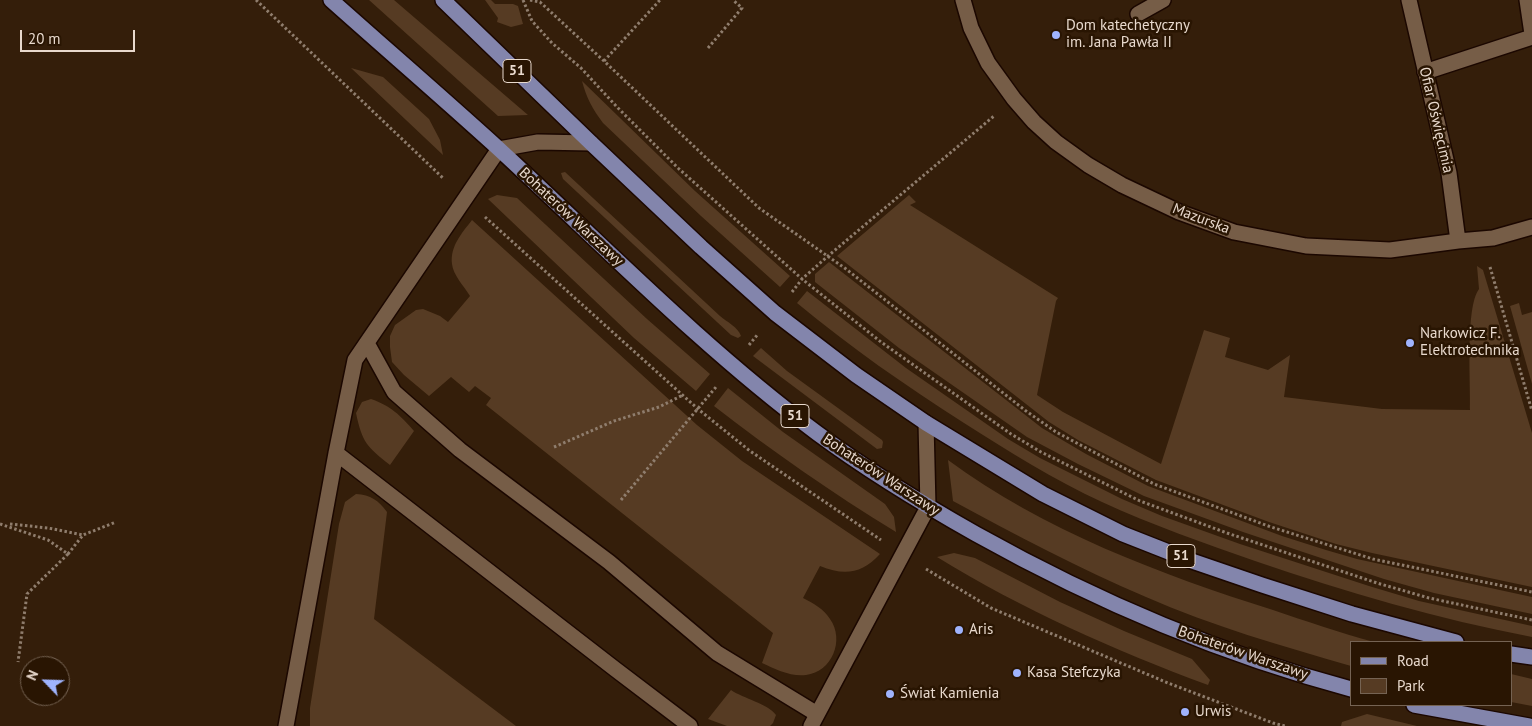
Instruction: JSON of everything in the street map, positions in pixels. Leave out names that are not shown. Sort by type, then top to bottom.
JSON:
[{"type":"main road","name":"Bohaterów Warszawy","points":[[331,0],[499,149],[656,297],[732,365],[819,435],[928,507],[1034,567],[1188,635],[1244,656],[1350,689]]},
{"type":"main road","name":"51","points":[[443,0],[591,143],[774,313],[856,375],[926,423],[1043,494],[1123,534],[1189,560],[1262,585],[1352,614],[1452,641]]},
{"type":"main road","points":[[1512,654],[1532,657]]},
{"type":"main road","points":[[1419,706],[1529,726]]},
{"type":"street","name":"Mazurska","points":[[963,0],[971,28],[983,55],[1014,99],[1034,122],[1056,142],[1096,170],[1122,185],[1179,212],[1234,232],[1306,246],[1390,250],[1493,238],[1532,227]]},
{"type":"street","points":[[1138,14],[1163,0]]},
{"type":"street","name":"Ofiar Oświęcimia","points":[[1409,0],[1449,173],[1458,241]]},
{"type":"street","points":[[1425,72],[1532,35],[1527,0]]},
{"type":"street","points":[[286,726],[355,360],[499,149],[538,142],[591,143]]},
{"type":"street","points":[[367,343],[394,392],[460,450],[609,562],[717,653],[814,720],[928,507],[926,423]]},
{"type":"street","points":[[336,453],[690,726]]},
{"type":"path","points":[[523,0],[532,21],[552,43],[581,68],[678,168],[802,279],[881,342],[1012,434],[1041,452],[1140,500],[1227,533],[1377,583],[1429,598],[1532,620]]},
{"type":"path","points":[[530,0],[540,2],[759,208],[828,256],[1026,411],[1056,432],[1154,484],[1271,527],[1373,559],[1532,592]]},
{"type":"path","points":[[604,61],[660,0]]},
{"type":"path","points":[[708,48],[742,8],[733,0]]},
{"type":"path","points":[[621,500],[698,409],[802,279],[1014,99]]},
{"type":"path","points":[[1487,259],[1532,410]]},
{"type":"path","points":[[554,447],[614,421],[659,407],[683,395]]},
{"type":"path","points":[[1527,398],[1532,399]]},
{"type":"path","points":[[18,662],[27,594],[68,554],[83,535],[116,522]]},
{"type":"path","points":[[2,524],[48,528],[83,535]]},
{"type":"path","points":[[2,524],[48,540],[68,554]]},
{"type":"green space","points":[[369,0],[394,0],[528,115],[498,116]]},
{"type":"green space","points":[[485,0],[491,0],[495,4],[513,4],[518,6],[523,24],[511,27],[497,22],[498,18]]},
{"type":"green space","points":[[351,68],[383,77],[429,119],[440,140],[443,155]]},
{"type":"green space","points":[[582,81],[695,191],[790,276],[780,287],[701,216],[603,123],[590,103]]},
{"type":"green space","points":[[565,172],[720,316],[735,327],[741,336],[738,338],[731,335],[563,179],[561,173]]},
{"type":"green space","points":[[497,195],[517,198],[647,319],[710,374],[696,391],[634,338],[488,199]]},
{"type":"green space","points":[[909,195],[916,202],[910,205],[1058,298],[1037,395],[1063,412],[1161,464],[1204,330],[1230,338],[1225,357],[1268,370],[1290,355],[1284,397],[1382,409],[1470,410],[1470,329],[1472,312],[1479,289],[1477,266],[1483,270],[1532,433],[1532,587],[1372,553],[1336,544],[1269,522],[1156,480],[1078,440],[1049,422],[837,256]]},
{"type":"green space","points":[[472,220],[697,425],[742,461],[880,554],[866,566],[852,571],[837,571],[820,566],[803,598],[825,612],[834,627],[836,645],[829,662],[823,668],[815,673],[795,675],[762,663],[773,633],[486,405],[491,398],[475,386],[469,392],[451,377],[429,396],[392,362],[390,336],[395,325],[416,310],[423,309],[440,316],[448,322],[470,296],[454,272],[452,257],[458,240]]},
{"type":"green space","points":[[829,262],[1042,428],[1086,454],[1148,486],[1282,536],[1357,559],[1532,597],[1532,614],[1434,593],[1384,579],[1243,532],[1144,496],[1078,464],[1027,437],[899,348],[815,282],[815,274]]},
{"type":"green space","points":[[807,291],[906,368],[1008,439],[1040,458],[1122,499],[1162,516],[1240,544],[1369,586],[1419,601],[1532,626],[1532,637],[1392,604],[1323,583],[1197,540],[1102,502],[1049,475],[1014,454],[942,409],[879,366],[797,303]]},
{"type":"green space","points":[[1519,303],[1522,315],[1532,312],[1532,384],[1510,306]]},
{"type":"green space","points":[[761,348],[787,371],[882,440],[882,448],[877,449],[753,356]]},
{"type":"green space","points":[[728,388],[783,432],[885,504],[894,517],[896,532],[803,471],[714,406]]},
{"type":"green space","points":[[371,399],[395,412],[414,431],[390,465],[367,443],[358,423],[356,413],[362,402]]},
{"type":"green space","points":[[948,460],[984,485],[1023,508],[1063,529],[1146,566],[1323,627],[1371,641],[1350,641],[1350,666],[1222,626],[1121,586],[1024,539],[953,501]]},
{"type":"green space","points":[[356,494],[374,499],[387,512],[374,619],[516,726],[310,726],[310,708],[339,524],[345,502]]},
{"type":"green space","points":[[954,553],[975,558],[1060,602],[1192,659],[1210,680],[1208,685],[1138,658],[1036,612],[937,557]]},
{"type":"green space","points":[[1512,674],[1532,679],[1532,706],[1512,702]]},
{"type":"green space","points":[[731,690],[767,707],[776,715],[773,723],[770,726],[727,726],[708,719]]},
{"type":"green space","points":[[1367,714],[1417,726],[1341,726],[1342,722]]},
{"type":"place","name":"Dom katechetyczny im. Jana Pawła II","points":[[1056,35]]},
{"type":"place","name":"Narkowicz F. Elektrotechnika","points":[[1410,343]]},
{"type":"place","name":"Aris","points":[[959,630]]},
{"type":"place","name":"Kasa Stefczyka","points":[[1017,673]]},
{"type":"place","name":"Świat Kamienia","points":[[890,694]]},
{"type":"place","name":"Urwis","points":[[1185,712]]}]
